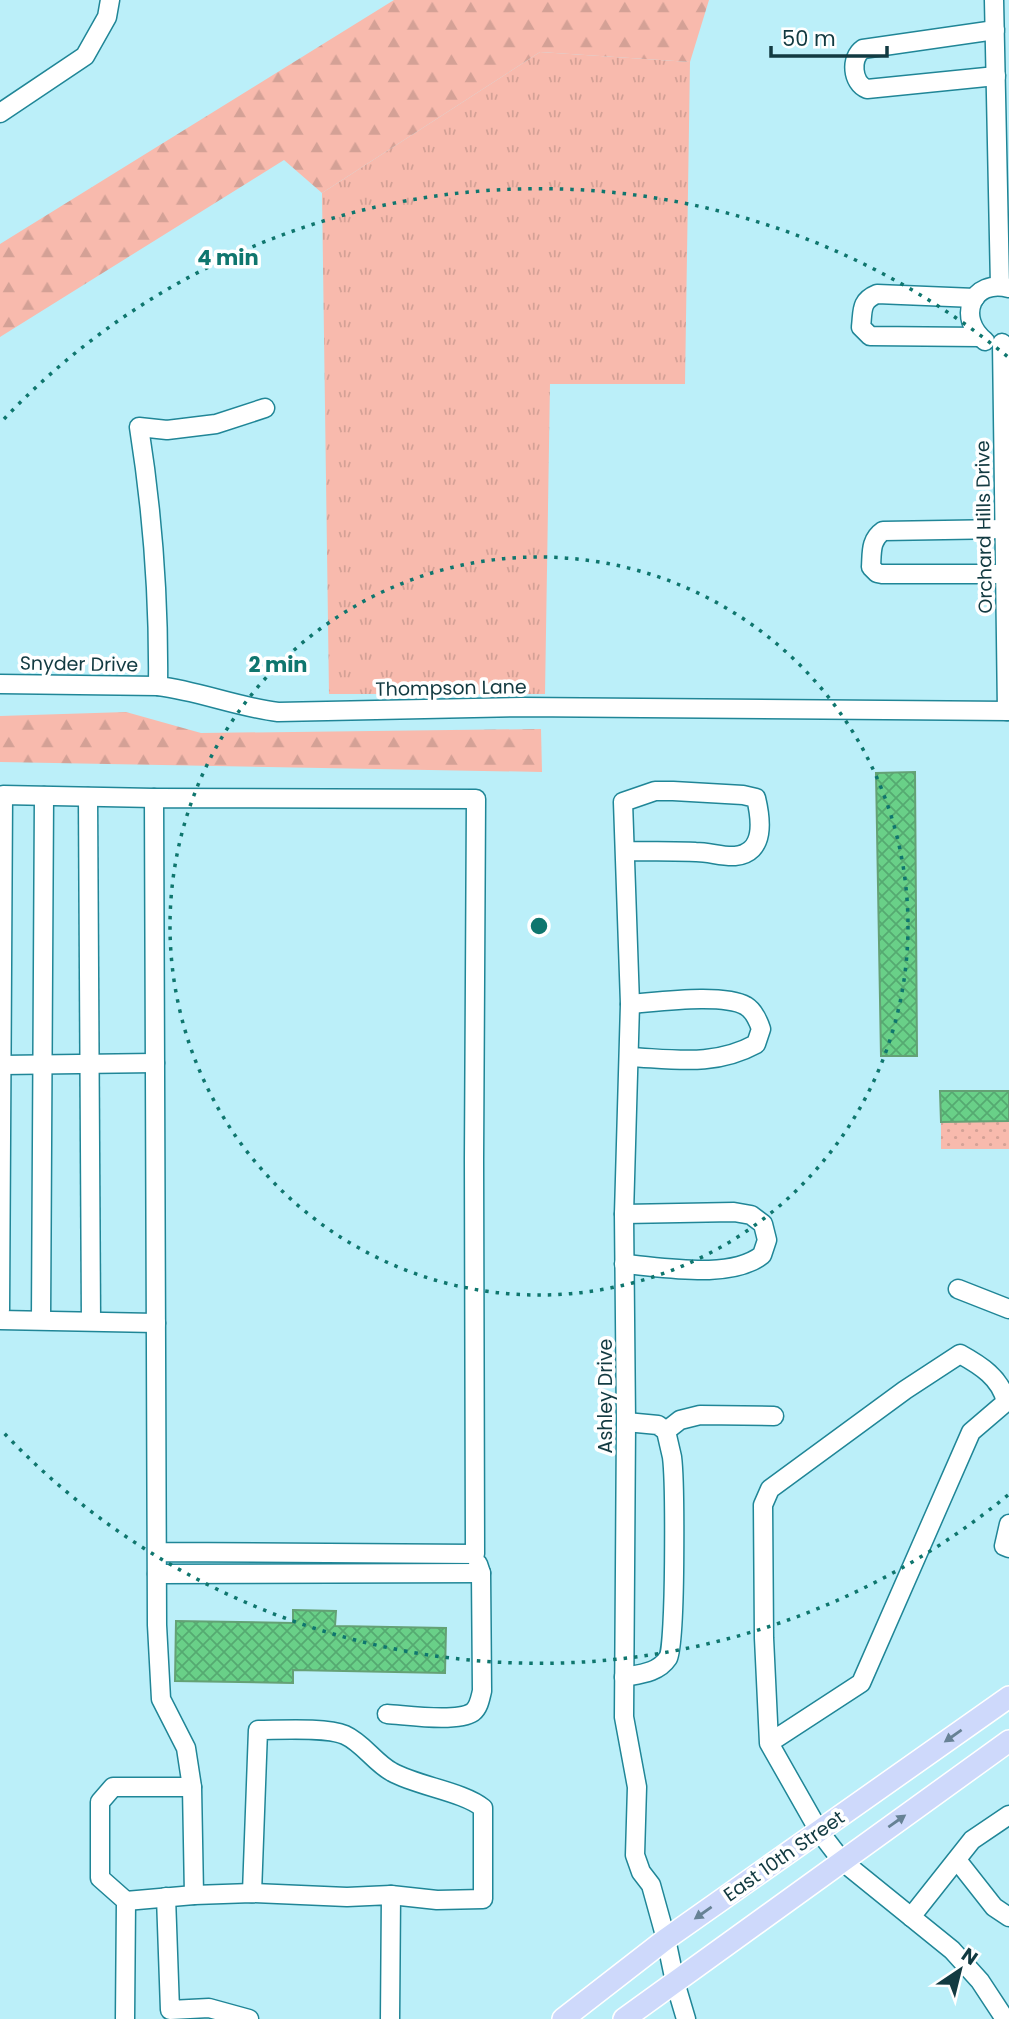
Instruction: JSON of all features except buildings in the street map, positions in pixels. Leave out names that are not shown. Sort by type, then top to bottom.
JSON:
[{"type":"main road","name":"East 10th Street","points":[[563,2019],[666,1940],[1009,1697]]},
{"type":"main road","name":"East 10th Street","points":[[624,2019],[1009,1741]]},
{"type":"street","points":[[0,113],[85,56],[107,17],[110,0]]},
{"type":"street","points":[[994,0],[996,76],[1003,118],[1005,287],[989,287],[975,298],[969,313],[971,324],[980,337],[986,341],[1005,342]]},
{"type":"street","points":[[995,30],[863,49],[855,61],[857,80],[867,89],[996,76]]},
{"type":"street","points":[[975,298],[877,294],[866,299],[861,327],[870,336],[980,337]]},
{"type":"street","name":"Orchard Hills Drive","points":[[1005,342],[1008,711]]},
{"type":"street","points":[[158,686],[147,476],[139,427],[167,430],[216,424],[265,408]]},
{"type":"street","points":[[1005,529],[883,531],[873,542],[872,567],[882,574],[1006,574]]},
{"type":"street","name":"Snyder Drive","points":[[0,684],[158,686]]},
{"type":"street","name":"Thompson Lane","points":[[158,686],[182,689],[242,706],[278,712],[522,708],[1008,711]]},
{"type":"street","name":"Ashley Drive","points":[[625,851],[701,852],[736,856],[750,849],[759,836],[762,822],[755,798],[743,795],[655,791],[623,802],[630,1004],[624,1214],[624,1717],[637,1787],[635,1854],[641,1872],[651,1885],[686,2019]]},
{"type":"street","points":[[0,1311],[3,795],[155,799],[476,799],[475,1554],[481,1573],[482,1691],[474,1711],[455,1717],[387,1714]]},
{"type":"street","points":[[41,1321],[44,796]]},
{"type":"street","points":[[88,797],[90,1321]]},
{"type":"street","points":[[155,799],[157,1574],[161,1699],[186,1748],[192,1787],[194,1895]]},
{"type":"street","points":[[629,1057],[701,1060],[726,1058],[756,1044],[761,1029],[756,1015],[745,1006],[726,1001],[707,999],[630,1004]]},
{"type":"street","points":[[2,1065],[155,1063]]},
{"type":"street","points":[[624,1214],[734,1212],[751,1215],[763,1224],[767,1240],[762,1255],[740,1268],[705,1269],[624,1264]]},
{"type":"street","points":[[958,1289],[1009,1309]]},
{"type":"street","points":[[0,1320],[156,1322]]},
{"type":"street","points":[[769,1743],[861,1683],[971,1432],[1006,1402],[1003,1390],[982,1366],[960,1354],[905,1390],[770,1489],[763,1505],[764,1638],[769,1743],[819,1831],[842,1861],[952,1950],[980,1981],[1005,2019]]},
{"type":"street","points":[[666,1431],[680,1420],[700,1415],[774,1416]]},
{"type":"street","points":[[625,1677],[649,1672],[670,1656],[674,1620],[672,1459],[666,1431],[658,1425],[626,1422]]},
{"type":"street","points":[[1009,1524],[1004,1546],[1009,1548]]},
{"type":"street","points":[[157,1552],[475,1554]]},
{"type":"street","points":[[157,1574],[481,1573]]},
{"type":"street","points":[[192,1787],[113,1787],[100,1801],[100,1878],[126,1901],[252,1893],[391,1895],[437,1900],[483,1899],[483,1808],[475,1802],[392,1772],[345,1735],[304,1729],[258,1730],[252,1893]]},
{"type":"street","points":[[911,1917],[972,1840],[1009,1815]]},
{"type":"street","points":[[957,1860],[994,1906],[1009,1917]]},
{"type":"street","points":[[390,2019],[391,1895]]},
{"type":"street","points":[[166,1897],[170,2010],[209,2008],[248,2019]]},
{"type":"street","points":[[125,2019],[126,1901]]},
{"type":"green space","points":[[394,0],[709,0],[690,62],[540,52],[322,193],[284,160],[0,337],[0,244]]},
{"type":"green space","points":[[540,52],[690,62],[685,384],[550,384],[545,694],[329,694],[322,193]]},
{"type":"green space","points":[[126,712],[201,733],[541,729],[542,772],[0,762],[0,716]]},
{"type":"green space","points":[[1009,1121],[1009,1149],[941,1149],[941,1122]]}]
